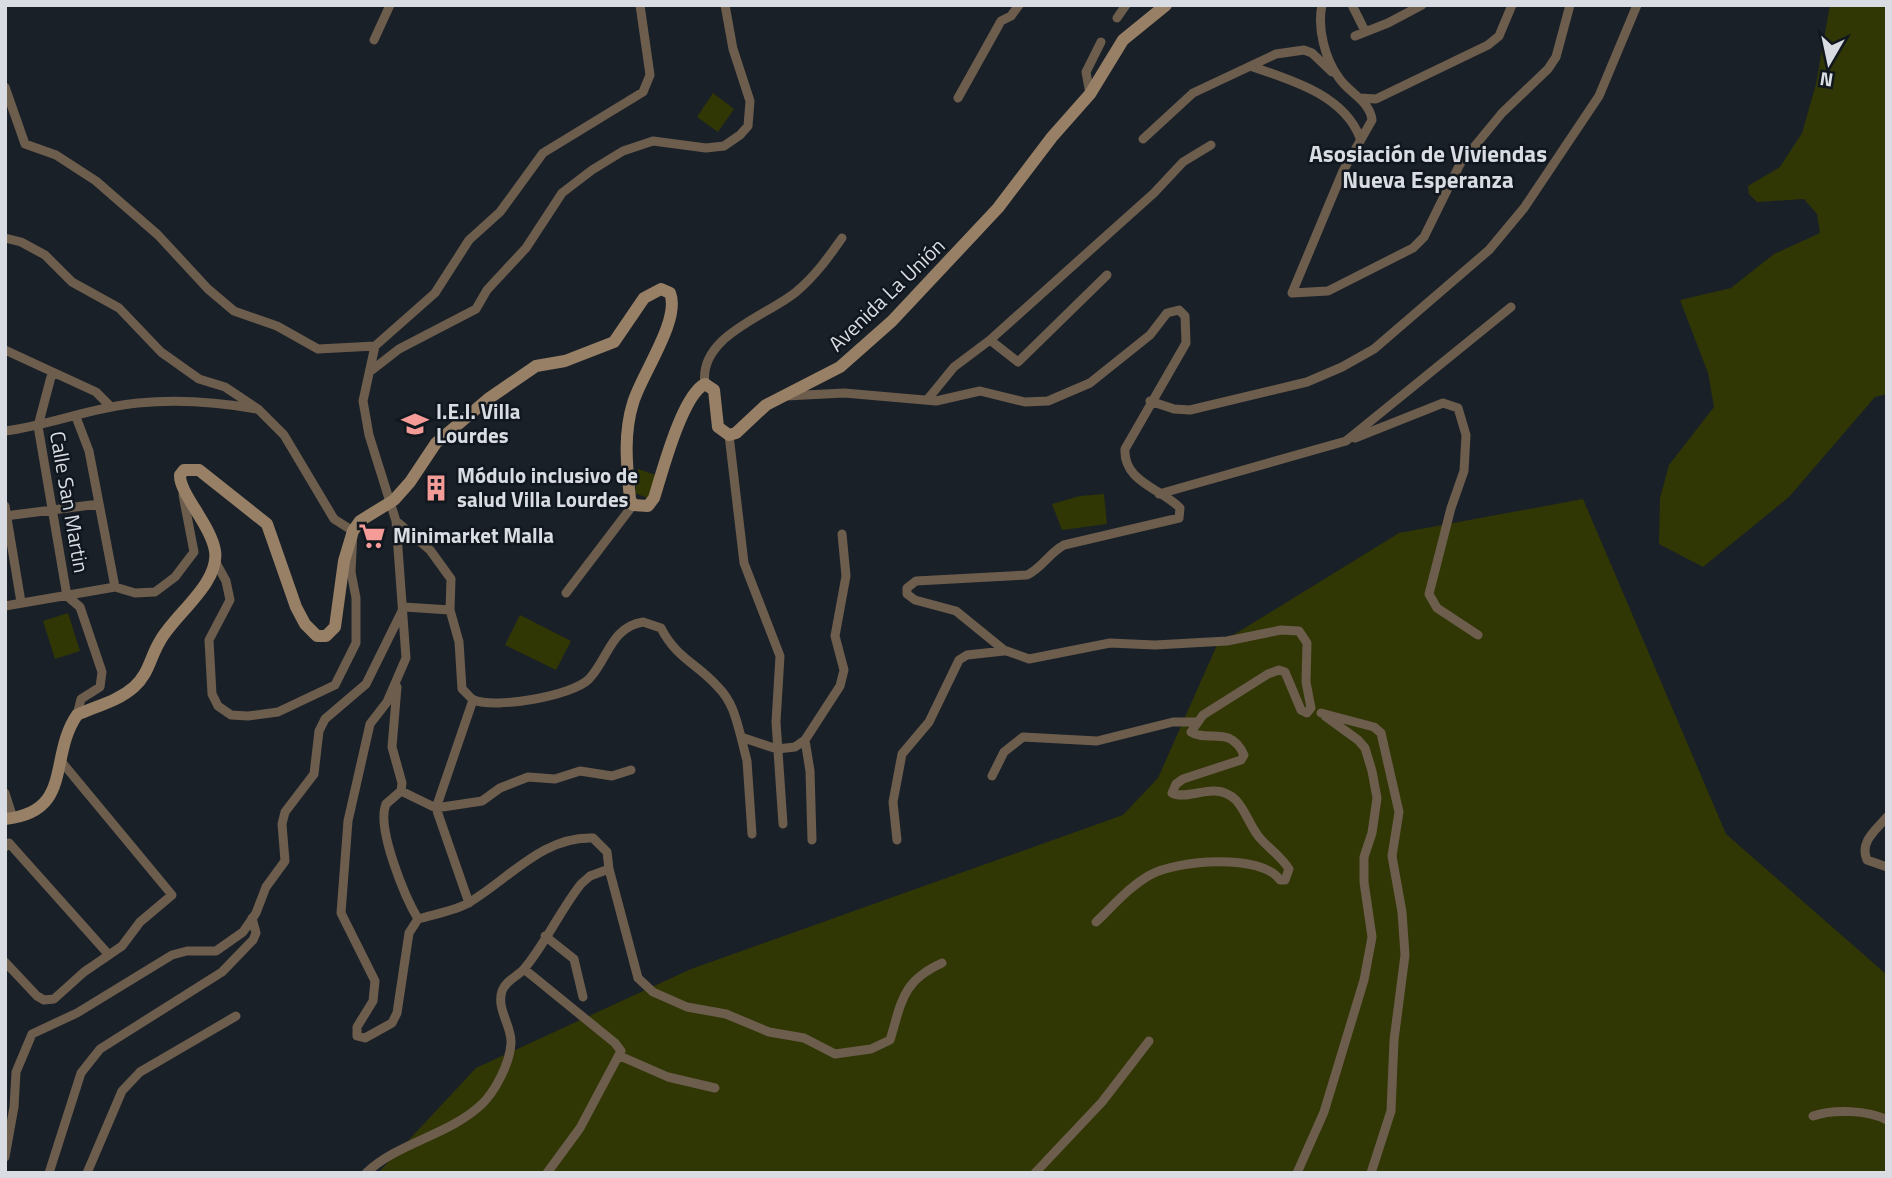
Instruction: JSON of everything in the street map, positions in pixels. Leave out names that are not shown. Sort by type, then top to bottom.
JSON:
[{"type":"main road","name":"Avenida La Unión","points":[[729,435],[736,433],[766,405],[840,367],[892,321],[998,208],[1052,137],[1090,94],[1123,40],[1166,5]]},
{"type":"main road","points":[[9,818],[38,810],[52,794],[68,727],[76,715],[107,704],[135,687],[145,675],[159,641],[197,596],[215,561],[207,525],[180,484],[180,475],[184,470],[199,470],[267,524],[296,607],[305,624],[317,636],[329,635],[335,627],[344,561],[353,531],[360,521],[389,503],[410,482],[436,443],[488,398],[536,366],[565,361],[614,342],[644,298],[661,289],[670,293],[673,307],[661,342],[646,369],[632,405],[626,438],[630,499],[633,505],[648,506],[654,498],[687,406],[698,389],[705,384],[716,395],[718,427],[729,435]]},
{"type":"street","points":[[374,40],[390,5]]},
{"type":"street","points":[[5,87],[25,144],[56,155],[96,181],[158,235],[208,289],[233,311],[277,326],[318,349],[375,346],[435,293],[469,240],[500,212],[543,153],[643,92],[650,75],[640,5]]},
{"type":"street","points":[[372,370],[399,349],[476,309],[487,290],[526,248],[562,192],[592,170],[623,151],[653,141],[684,142],[706,148],[724,146],[740,135],[748,126],[750,101],[733,49],[725,5]]},
{"type":"street","points":[[958,98],[1001,21],[1011,16],[1019,5]]},
{"type":"street","points":[[1117,18],[1126,5]]},
{"type":"street","points":[[1322,5],[1324,49],[1339,78]]},
{"type":"street","points":[[1352,5],[1365,31]]},
{"type":"street","points":[[1355,36],[1422,5]]},
{"type":"street","points":[[1359,97],[1376,99],[1488,45],[1499,36],[1512,5]]},
{"type":"street","points":[[1143,139],[1193,93],[1276,54],[1304,50],[1312,53],[1359,97],[1371,111],[1372,120],[1360,138],[1292,293],[1328,291],[1413,248],[1424,237],[1460,164],[1502,113],[1548,69],[1556,57],[1570,5]]},
{"type":"street","points":[[1150,401],[1174,409],[1190,410],[1307,383],[1374,349],[1395,332],[1489,250],[1516,219],[1599,96],[1637,5]]},
{"type":"street","points":[[1090,94],[1086,72],[1101,42]]},
{"type":"street","points":[[1250,66],[1295,82],[1338,106],[1353,120],[1360,138]]},
{"type":"street","points":[[926,400],[954,367],[990,340],[1183,162],[1211,145]]},
{"type":"street","points":[[5,238],[22,242],[45,255],[72,282],[119,308],[151,343],[176,364],[199,379],[241,396],[284,435],[334,519],[353,531],[351,572],[356,598],[356,643],[335,685],[278,712],[230,715],[218,706],[212,694],[209,640],[230,600],[226,581],[215,561]]},
{"type":"street","points":[[705,384],[706,364],[720,344],[795,293],[821,267],[842,238]]},
{"type":"street","points":[[990,340],[1018,362],[1107,275]]},
{"type":"street","points":[[1346,441],[1511,307]]},
{"type":"street","points":[[783,397],[844,393],[926,400],[980,391],[1025,402],[1048,401],[1090,383],[1150,335],[1167,313],[1179,310],[1185,316],[1186,343],[1129,440],[1125,457],[1145,486],[1180,508],[1177,520],[1064,545],[1027,575],[916,581],[906,587],[907,594],[915,600],[956,611],[1004,651],[1029,659],[1045,658],[1110,643],[1155,645],[1227,641],[1291,629],[1303,634],[1307,643],[1306,682],[1311,708],[1307,713],[1301,710],[1287,675],[1279,670],[1268,674],[1197,722],[1192,734],[1231,738],[1244,755],[1237,762],[1228,762],[1184,779],[1176,784],[1172,793],[1179,796],[1226,792],[1237,800],[1256,834],[1283,860],[1289,875],[1285,880],[1280,880],[1274,871],[1250,863],[1223,862],[1169,869],[1150,875],[1096,922]]},
{"type":"street","points":[[375,346],[372,370],[365,384],[363,401],[369,435],[396,521],[406,659],[398,682],[392,747],[402,783],[401,792],[386,804],[384,821],[402,888],[418,919]]},
{"type":"street","points":[[5,350],[96,392],[111,407]]},
{"type":"street","name":"Calle San Martin","points":[[52,373],[38,426],[67,596]]},
{"type":"street","points":[[5,430],[38,426],[139,402],[215,402],[258,409]]},
{"type":"street","points":[[1159,494],[1346,441],[1443,403],[1458,408],[1466,435],[1464,471],[1451,508],[1429,594],[1437,607],[1478,635]]},
{"type":"street","points":[[76,417],[89,451],[115,587]]},
{"type":"street","points":[[729,435],[744,563],[780,656],[777,749],[783,824]]},
{"type":"street","points":[[5,606],[115,587],[135,593],[155,592],[191,561],[195,543],[180,484]]},
{"type":"street","points":[[21,603],[6,513],[99,504]]},
{"type":"street","points":[[566,593],[633,505]]},
{"type":"street","points":[[396,521],[430,550],[452,579],[450,610],[459,642],[462,689],[473,700],[507,704],[562,693],[588,680],[622,631],[643,622],[661,628],[671,647],[718,686],[734,709],[747,761],[752,834]]},
{"type":"street","points":[[741,737],[777,749],[795,747],[805,740],[841,686],[844,670],[835,636],[846,576],[842,534]]},
{"type":"street","points":[[67,596],[80,607],[102,672],[100,687],[81,699],[76,715]]},
{"type":"street","points":[[404,607],[450,610]]},
{"type":"street","points":[[5,1157],[14,1107],[16,1072],[32,1034],[77,1013],[172,954],[216,951],[243,932],[253,918],[266,887],[282,868],[286,853],[282,824],[285,812],[314,774],[318,730],[325,719],[366,684],[404,607]]},
{"type":"street","points":[[897,841],[893,803],[902,754],[929,722],[959,660],[967,655],[1004,651]]},
{"type":"street","points":[[398,682],[370,724],[348,821],[341,913],[375,981],[373,1001],[356,1032],[360,1038],[365,1038],[392,1023],[397,1013],[409,933],[418,919],[469,903],[556,843],[578,837],[593,838],[602,844],[607,852],[609,869],[638,978],[644,986],[687,1007],[726,1014],[769,1032],[804,1038],[835,1054],[871,1049],[890,1040],[901,1002],[911,982],[921,972],[942,963]]},
{"type":"street","points":[[469,903],[436,808],[473,700]]},
{"type":"street","points":[[1297,1173],[1324,1112],[1364,980],[1372,937],[1364,882],[1364,857],[1372,833],[1377,798],[1365,748],[1358,740],[1311,708]]},
{"type":"street","points":[[1321,713],[1374,727],[1381,733],[1399,812],[1392,856],[1402,912],[1405,956],[1394,1040],[1391,1111],[1371,1173]]},
{"type":"street","points":[[992,776],[1004,752],[1023,737],[1097,741],[1173,722],[1197,722]]},
{"type":"street","points":[[805,740],[810,771],[812,840]]},
{"type":"street","points":[[5,962],[44,1000],[63,994],[84,972],[122,946],[139,922],[172,895],[60,760]]},
{"type":"street","points":[[401,792],[436,808],[482,801],[500,788],[528,777],[555,779],[580,771],[612,776],[631,770]]},
{"type":"street","points":[[5,793],[9,818]]},
{"type":"street","points":[[1887,817],[1865,843],[1864,853],[1867,860],[1887,867]]},
{"type":"street","points":[[7,845],[109,955]]},
{"type":"street","points":[[366,1173],[398,1148],[440,1131],[481,1105],[503,1070],[511,1042],[502,1009],[501,993],[508,982],[524,969],[581,884],[590,876],[609,869]]},
{"type":"street","points":[[49,1173],[81,1073],[100,1049],[222,972],[253,940],[253,918]]},
{"type":"street","points":[[544,936],[574,959],[583,997]]},
{"type":"street","points":[[524,969],[615,1043],[620,1056],[668,1077],[715,1088]]},
{"type":"street","points":[[87,1173],[122,1091],[140,1072],[236,1016]]},
{"type":"street","points":[[1035,1173],[1102,1102],[1149,1041]]},
{"type":"street","points":[[547,1173],[580,1128],[620,1056]]},
{"type":"street","points":[[1813,1116],[1825,1112],[1875,1114],[1887,1120]]},
{"type":"green space","points":[[1830,5],[1887,5],[1887,394],[1875,397],[1789,497],[1703,567],[1659,544],[1660,498],[1669,465],[1714,407],[1708,373],[1680,300],[1731,288],[1774,254],[1820,233],[1817,214],[1804,199],[1757,202],[1749,194],[1748,186],[1780,167],[1802,133],[1816,84]]},
{"type":"green space","points":[[713,93],[734,109],[718,132],[697,117]]},
{"type":"green space","points":[[638,469],[656,475],[654,494],[647,498],[635,493]]},
{"type":"green space","points":[[1104,494],[1107,524],[1062,530],[1052,504],[1080,496]]},
{"type":"green space","points":[[1583,499],[1726,834],[1887,975],[1887,1173],[378,1173],[476,1068],[691,969],[1123,815],[1158,778],[1217,645],[1399,533]]},
{"type":"green space","points":[[68,613],[80,651],[55,659],[43,621]]},
{"type":"green space","points":[[520,615],[571,641],[556,670],[505,645]]},
{"type":"place","name":"I.E.I. Villa Lourdes","points":[[415,424]]},
{"type":"place","name":"Módulo inclusivo de salud Villa Lourdes","points":[[436,488]]},
{"type":"place","name":"Minimarket Malla","points":[[372,536]]},
{"type":"district","name":"Asosiación de Viviendas Nueva Esperanza","points":[[1428,167]]}]
